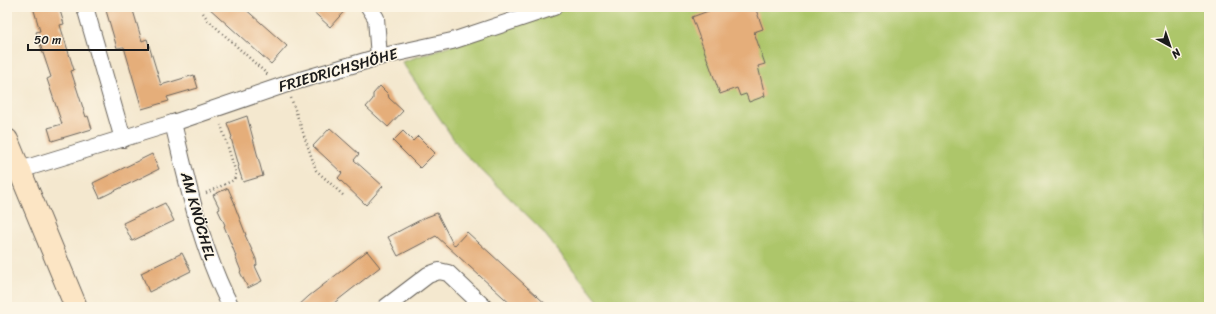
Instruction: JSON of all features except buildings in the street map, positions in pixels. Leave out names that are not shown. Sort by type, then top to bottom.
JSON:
[{"type":"main road","points":[[7,140],[72,306]]},
{"type":"street","points":[[85,7],[123,139]]},
{"type":"street","points":[[369,7],[376,18],[379,57]]},
{"type":"street","name":"FRIEDRICHSHÖHE","points":[[20,170],[173,123],[283,85],[379,57],[452,41],[554,7]]},
{"type":"street","name":"AM KNÖCHEL","points":[[173,123],[191,200],[210,260],[231,307]]},
{"type":"street","points":[[386,307],[428,275],[439,271],[448,274],[484,307]]},
{"type":"path","points":[[203,13],[208,20],[283,85],[316,170],[345,197]]},
{"type":"path","points":[[191,200],[234,180],[236,173],[221,125]]},
{"type":"green space","points":[[561,7],[1209,7],[1209,307],[603,307],[539,227],[461,150],[402,62]]}]
